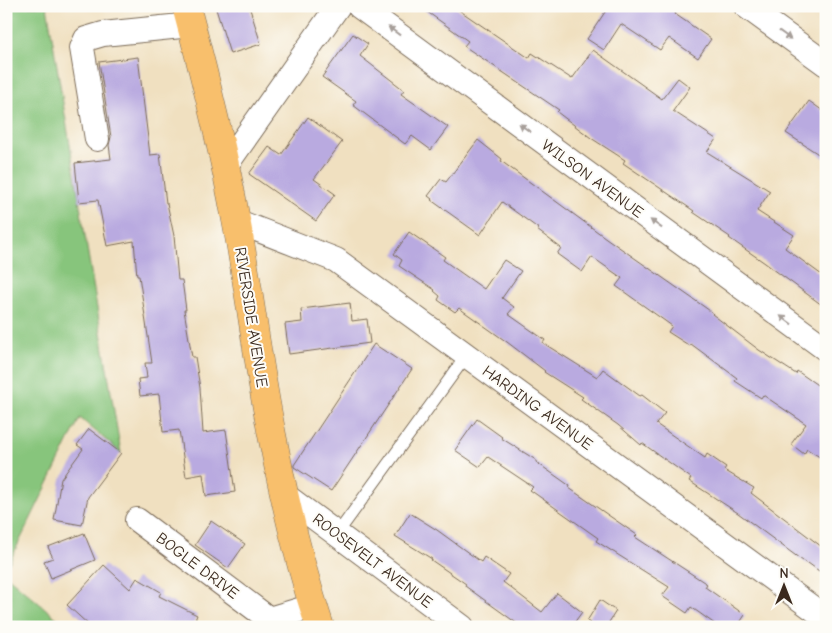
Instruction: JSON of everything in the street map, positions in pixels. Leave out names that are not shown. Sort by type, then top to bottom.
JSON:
[{"type":"main road","name":"RIVERSIDE AVENUE","points":[[188,15],[226,165],[272,438],[284,494],[317,616]]},
{"type":"street","points":[[226,165],[338,6]]},
{"type":"street","name":"WILSON AVENUE","points":[[359,6],[826,349]]},
{"type":"street","points":[[746,6],[826,64]]},
{"type":"street","points":[[96,139],[82,48],[86,39],[188,15]]},
{"type":"street","name":"HARDING AVENUE","points":[[236,221],[336,260],[826,618]]},
{"type":"street","name":"ROOSEVELT AVENUE","points":[[284,494],[462,627]]},
{"type":"street","name":"BOGLE DRIVE","points":[[137,520],[256,619],[317,616]]},
{"type":"lane","points":[[337,534],[467,356]]},
{"type":"green space","points":[[6,6],[47,6],[121,453],[80,418],[6,569]]},
{"type":"green space","points":[[6,575],[67,627],[6,627]]},
{"type":"building","points":[[226,6],[249,6],[261,44],[230,54],[216,9]]},
{"type":"building","points":[[419,6],[453,6],[529,58],[532,53],[572,79],[593,50],[662,99],[678,78],[690,87],[673,111],[716,139],[707,152],[770,191],[757,211],[794,235],[785,248],[826,278],[826,308],[694,211],[623,163],[625,160],[591,138],[557,112],[559,110],[464,46],[468,41]]},
{"type":"building","points":[[609,6],[667,6],[676,12],[675,14],[711,39],[698,58],[669,38],[660,50],[621,24],[604,50],[587,39]]},
{"type":"building","points":[[353,34],[368,44],[360,56],[404,90],[401,94],[448,127],[431,150],[412,136],[405,144],[353,105],[356,101],[322,77]]},
{"type":"building","points":[[138,57],[150,155],[160,154],[166,203],[174,236],[178,280],[182,280],[186,310],[184,310],[192,357],[195,357],[200,388],[203,433],[226,430],[235,492],[206,496],[203,474],[186,477],[179,430],[163,432],[159,394],[140,396],[138,379],[147,378],[145,363],[152,363],[139,276],[137,276],[134,241],[107,246],[98,200],[79,202],[75,163],[111,159],[109,145],[111,137],[99,62]]},
{"type":"building","points":[[809,101],[826,113],[826,159],[786,133]]},
{"type":"building","points":[[308,117],[342,142],[314,179],[335,194],[316,221],[249,174],[269,147],[281,155]]},
{"type":"building","points":[[478,140],[502,159],[501,161],[713,313],[759,350],[796,374],[797,371],[826,391],[826,461],[807,449],[804,454],[791,444],[806,424],[763,395],[761,398],[735,381],[737,378],[691,344],[690,346],[668,332],[672,326],[616,286],[622,278],[592,257],[582,272],[557,254],[561,248],[502,202],[480,235],[431,200],[428,196],[441,179],[446,182]]},
{"type":"building","points":[[409,232],[445,257],[443,260],[484,289],[504,260],[521,271],[502,298],[514,307],[508,314],[545,340],[543,343],[597,377],[603,369],[665,413],[656,424],[705,458],[707,454],[726,467],[724,470],[754,488],[751,493],[826,550],[826,576],[738,513],[689,481],[691,478],[642,443],[641,445],[618,425],[581,399],[583,397],[544,372],[507,342],[459,308],[455,312],[438,300],[440,296],[435,290],[399,266],[402,260],[394,254]]},
{"type":"building","points":[[350,303],[352,321],[367,319],[370,343],[289,354],[285,324],[302,322],[301,309]]},
{"type":"building","points":[[374,344],[412,369],[331,491],[294,467],[294,465]]},
{"type":"building","points":[[477,419],[501,438],[536,460],[536,462],[570,486],[569,488],[637,535],[635,537],[707,584],[705,587],[745,615],[737,627],[719,627],[691,607],[687,613],[662,596],[669,587],[596,541],[598,538],[530,490],[533,487],[488,457],[480,467],[455,450]]},
{"type":"building","points":[[89,429],[121,453],[88,497],[82,525],[54,520],[61,479],[83,449],[77,445]]},
{"type":"building","points":[[410,513],[481,562],[484,557],[509,574],[503,582],[542,612],[557,593],[582,612],[571,627],[522,627],[465,586],[466,584],[432,559],[395,536]]},
{"type":"building","points":[[211,521],[245,544],[228,568],[195,545]]},
{"type":"building","points":[[84,533],[95,560],[51,578],[44,561],[53,558],[48,547]]},
{"type":"building","points":[[104,565],[130,589],[137,578],[161,592],[159,596],[197,615],[192,627],[91,627],[67,605]]},
{"type":"building","points":[[600,600],[616,611],[606,627],[596,627],[587,621]]}]
